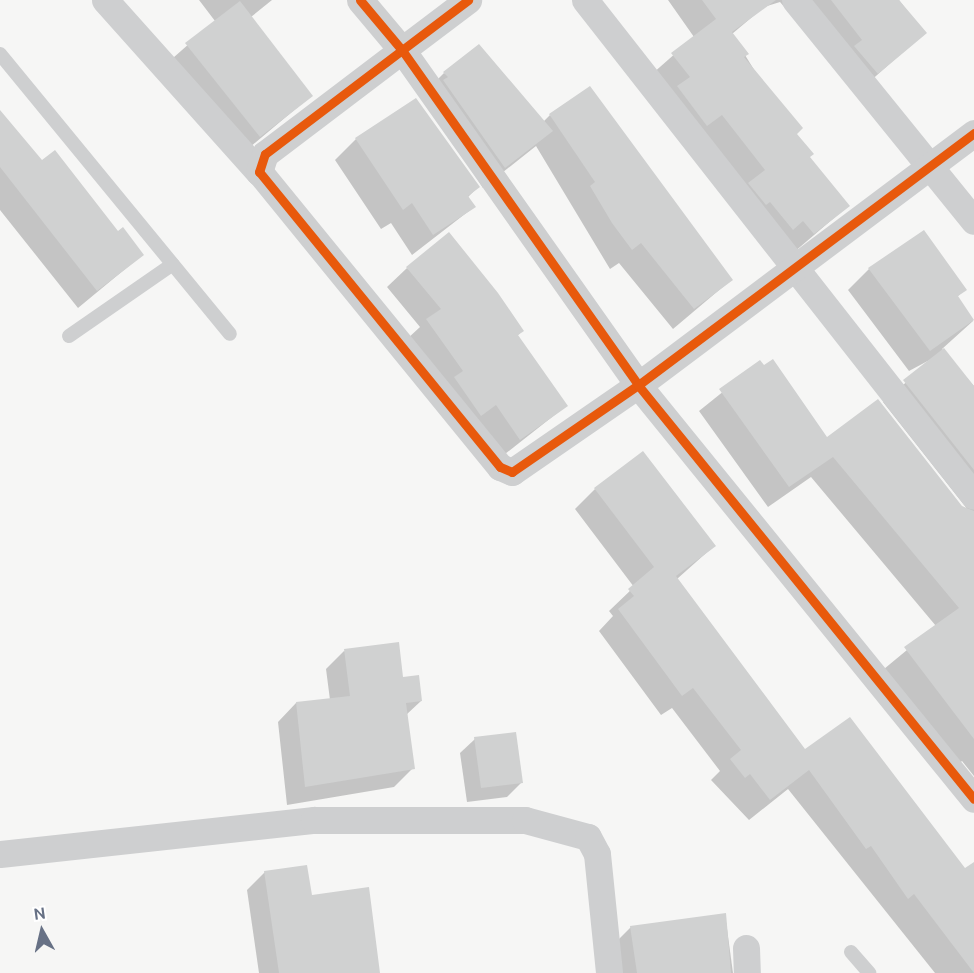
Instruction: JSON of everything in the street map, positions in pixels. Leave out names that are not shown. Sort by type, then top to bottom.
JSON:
[{"type":"street","points":[[105,0],[259,172],[506,471],[520,468],[638,385],[974,133]]},
{"type":"street","points":[[360,0],[402,50],[638,385],[974,798]]},
{"type":"street","points":[[259,172],[265,153],[468,0]]},
{"type":"street","points":[[585,0],[974,496]]},
{"type":"street","points":[[795,0],[974,221]]},
{"type":"street","points":[[0,854],[314,820],[525,820],[588,837],[597,854],[609,973]]},
{"type":"lane","points":[[0,54],[230,333]]},
{"type":"lane","points":[[69,336],[172,264]]},
{"type":"lane","points":[[851,952],[869,973]]},
{"type":"building","points":[[702,0],[776,0],[732,32],[749,54],[744,57],[803,128],[797,134],[814,154],[810,157],[850,206],[814,234],[803,221],[793,230],[770,202],[766,205],[748,183],[765,170],[722,115],[707,126],[677,86],[690,77],[671,53],[716,19]]},
{"type":"building","points":[[831,0],[899,0],[927,33],[878,74],[854,46],[862,40]]},
{"type":"building","points":[[240,1],[313,96],[260,137],[185,43]]},
{"type":"building","points":[[479,44],[553,131],[505,168],[443,80],[448,77],[443,72]]},
{"type":"building","points":[[590,86],[733,280],[694,309],[641,243],[632,250],[612,223],[590,186],[595,182],[549,114]]},
{"type":"building","points":[[416,98],[480,187],[468,196],[476,207],[433,235],[412,203],[403,210],[355,138]]},
{"type":"building","points":[[0,110],[42,160],[55,150],[118,231],[123,227],[144,255],[97,291],[0,167]]},
{"type":"building","points":[[924,230],[967,290],[958,296],[974,320],[930,351],[868,268]]},
{"type":"building","points":[[449,232],[498,293],[524,331],[518,335],[568,406],[520,440],[496,405],[481,416],[454,377],[463,371],[426,319],[441,309],[406,267]]},
{"type":"building","points":[[944,348],[974,386],[974,470],[903,380]]},
{"type":"building","points":[[773,359],[827,437],[878,399],[962,506],[974,511],[974,739],[904,647],[959,608],[833,457],[789,487],[719,389],[760,360],[764,365]]},
{"type":"building","points":[[643,451],[716,546],[676,576],[805,749],[850,717],[965,868],[974,862],[974,973],[914,894],[908,899],[871,846],[866,849],[809,770],[770,800],[750,774],[745,778],[730,759],[741,750],[693,688],[682,696],[618,609],[634,596],[628,589],[654,567],[594,488]]},
{"type":"building","points":[[399,642],[403,677],[419,675],[422,701],[406,703],[415,769],[305,787],[296,702],[350,696],[344,649]]},
{"type":"building","points":[[516,732],[523,783],[481,788],[474,737]]},
{"type":"building","points":[[307,865],[312,895],[369,887],[380,973],[279,973],[264,871]]},
{"type":"building","points":[[726,913],[731,973],[637,973],[630,926]]},
{"type":"cycle path","points":[[360,0],[402,50],[638,385],[512,472],[500,467],[259,172],[265,154],[402,50],[468,0]]},
{"type":"cycle path","points":[[974,133],[638,385],[974,799]]}]
